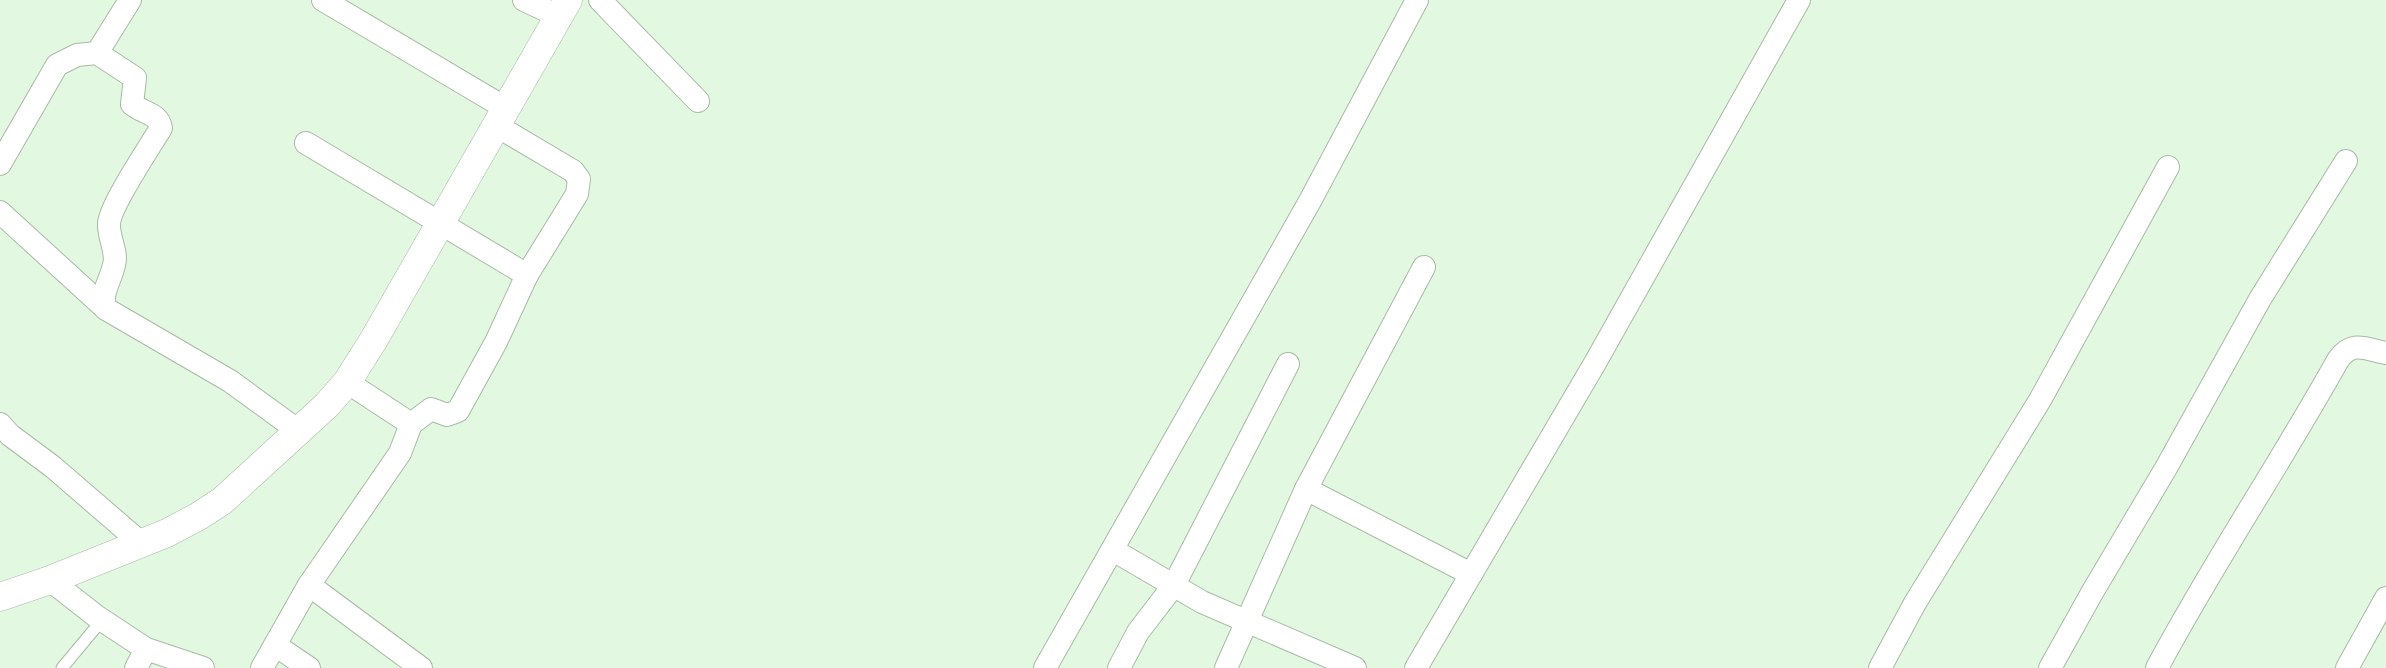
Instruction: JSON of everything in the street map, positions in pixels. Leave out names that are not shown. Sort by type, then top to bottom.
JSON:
[{"type":"street","points":[[97,53],[130,0]]},
{"type":"street","points":[[262,668],[308,585],[390,470],[400,453],[411,424],[431,409],[447,415],[458,411],[496,342],[527,274],[577,194],[578,179],[573,171],[502,117],[323,0]]},
{"type":"street","points":[[0,597],[50,580],[140,543],[199,516],[222,501],[300,432],[347,382],[441,224],[563,8],[524,0]]},
{"type":"street","points":[[600,0],[698,101]]},
{"type":"street","points":[[1046,668],[1310,201],[1417,0]]},
{"type":"street","points":[[1416,668],[1595,364],[1799,0]]},
{"type":"street","points":[[0,164],[57,64],[77,55],[97,53],[135,78],[132,104],[156,118],[160,122],[161,128],[110,217],[109,230],[115,264],[103,297],[106,310]]},
{"type":"street","points":[[306,143],[527,274]]},
{"type":"street","points":[[2050,668],[2166,468],[2260,299],[2346,161]]},
{"type":"street","points":[[1880,668],[1915,603],[2040,400],[2168,167]]},
{"type":"street","points":[[0,212],[106,310],[230,381],[300,432]]},
{"type":"street","points":[[1226,668],[1306,489],[1424,267]]},
{"type":"street","points":[[2157,668],[2180,626],[2345,350],[2358,347],[2386,353]]},
{"type":"street","points":[[1119,668],[1138,632],[1174,585],[1288,364]]},
{"type":"street","points":[[347,382],[411,424]]},
{"type":"street","points":[[0,424],[10,435],[53,467],[140,543]]},
{"type":"street","points":[[1306,489],[1471,574]]},
{"type":"street","points":[[1113,550],[1202,602],[1355,668]]},
{"type":"street","points":[[50,580],[102,620],[141,658],[203,668]]},
{"type":"street","points":[[308,585],[421,668]]},
{"type":"street","points":[[2347,668],[2386,598]]},
{"type":"street","points":[[275,645],[309,668]]},
{"type":"lane","points":[[62,668],[102,620]]}]
